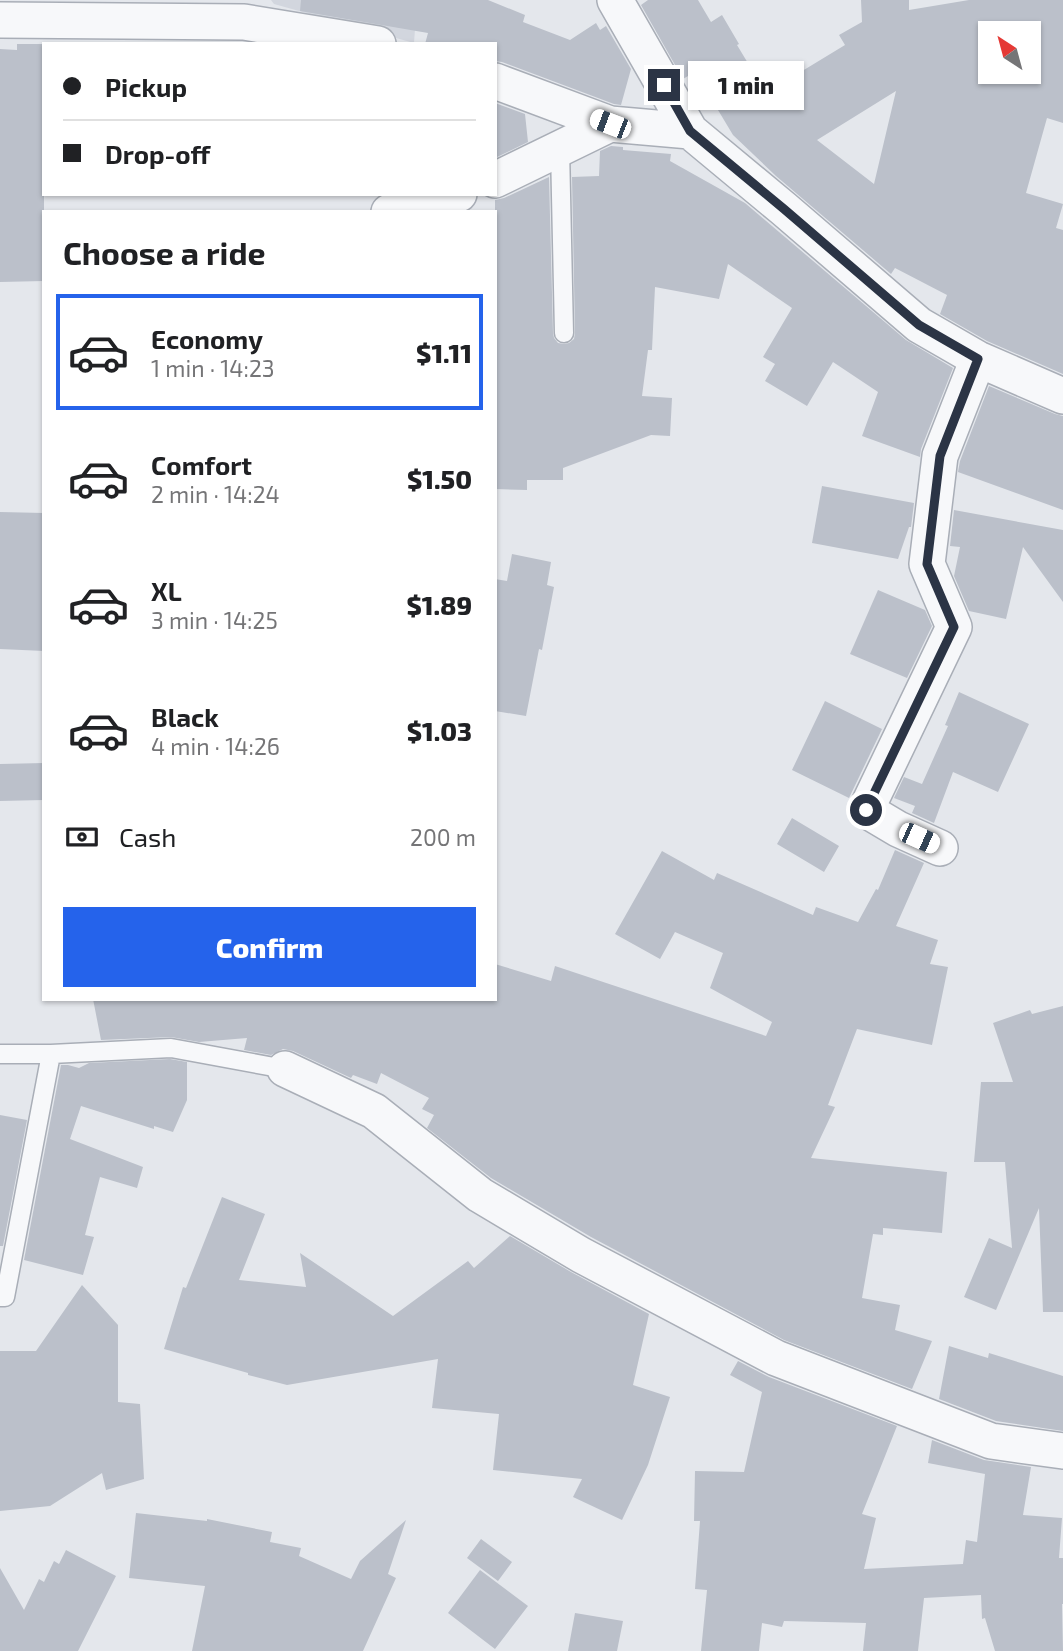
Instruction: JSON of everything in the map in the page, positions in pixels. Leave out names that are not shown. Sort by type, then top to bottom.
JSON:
[{"type":"street","points":[[615,0],[690,131],[919,325],[978,359],[1063,396]]},
{"type":"street","points":[[0,20],[244,22],[366,42]]},
{"type":"street","points":[[497,82],[610,124],[690,131]]},
{"type":"street","points":[[497,179],[610,124]]},
{"type":"street","points":[[398,210],[453,196]]},
{"type":"street","points":[[940,848],[898,829],[866,810],[954,627],[927,564],[940,456],[978,359]]},
{"type":"street","points":[[285,1069],[374,1111],[480,1195],[581,1255],[776,1358],[991,1441],[1063,1451]]},
{"type":"lane","points":[[560,149],[564,333]]},
{"type":"lane","points":[[0,1054],[171,1048],[285,1069]]},
{"type":"lane","points":[[0,1297],[5,1297],[51,1054]]},
{"type":"shaded area","points":[[271,0],[417,0],[414,42],[410,42],[274,4]]},
{"type":"building","points":[[301,0],[488,0],[525,15],[523,22],[570,40],[596,23],[600,30],[606,26],[631,69],[621,105],[614,104],[497,61],[497,42],[426,42],[428,33],[300,11]]},
{"type":"building","points":[[648,0],[698,0],[711,22],[722,15],[766,93],[845,45],[839,35],[862,22],[861,0],[909,0],[909,10],[969,0],[1063,0],[1063,123],[1047,118],[1026,193],[1063,204],[1056,228],[1063,230],[1063,374],[987,341],[940,314],[947,295],[895,268],[891,274],[776,176],[733,135],[715,105],[708,110],[688,76],[683,79],[641,5]],"holes":[[[896,91],[874,184],[817,140]]]},
{"type":"building","points":[[17,44],[42,44],[42,281],[0,282],[0,49],[17,50]]},
{"type":"building","points":[[497,104],[525,114],[528,142],[497,157]]},
{"type":"building","points":[[611,146],[623,147],[623,150],[671,154],[670,161],[745,203],[906,340],[953,368],[920,457],[862,436],[878,392],[833,362],[807,406],[765,381],[775,364],[763,357],[792,308],[728,264],[719,299],[655,287],[652,350],[648,350],[642,396],[672,398],[670,436],[651,435],[563,468],[563,480],[527,480],[527,490],[497,489],[495,200],[549,177],[553,333],[558,343],[569,343],[574,339],[575,333],[572,177],[599,176],[600,151]]},
{"type":"building","points":[[989,386],[1063,416],[1063,510],[958,472]]},
{"type":"building","points":[[822,486],[914,503],[911,527],[898,559],[812,543]]},
{"type":"building","points":[[954,510],[1063,530],[1063,602],[1023,547],[1006,619],[969,611],[954,576],[960,547],[950,546]]},
{"type":"building","points":[[0,512],[42,513],[42,651],[0,649]]},
{"type":"building","points":[[512,554],[551,562],[547,585],[554,587],[526,716],[497,711],[497,579],[507,581]]},
{"type":"building","points":[[878,590],[925,610],[932,626],[907,678],[850,654]]},
{"type":"building","points":[[959,692],[1029,724],[998,792],[953,772],[934,823],[912,813],[915,806],[894,798],[904,777],[922,784],[948,726],[945,725]]},
{"type":"building","points":[[825,701],[882,729],[849,798],[792,770]]},
{"type":"building","points":[[42,763],[42,800],[0,801],[0,764]]},
{"type":"building","points":[[792,818],[839,846],[824,872],[777,844]]},
{"type":"building","points":[[895,850],[924,863],[896,926],[938,940],[930,964],[948,967],[932,1045],[857,1029],[828,1105],[835,1107],[811,1158],[947,1172],[942,1233],[883,1228],[883,1235],[873,1234],[862,1298],[900,1305],[895,1330],[932,1341],[912,1389],[784,1340],[591,1237],[491,1178],[427,1128],[434,1115],[422,1109],[429,1098],[381,1073],[377,1084],[353,1075],[351,1078],[293,1051],[283,1049],[271,1055],[244,1050],[247,1038],[199,1042],[171,1037],[101,1040],[93,1001],[497,1001],[497,965],[551,981],[555,966],[766,1036],[772,1022],[710,988],[723,953],[675,932],[660,959],[615,934],[662,851],[714,880],[717,873],[813,915],[816,907],[858,922],[876,889],[878,890]]},
{"type":"building","points":[[1063,1006],[1063,1312],[1043,1312],[1039,1208],[996,1310],[964,1297],[989,1238],[1012,1248],[1005,1162],[974,1162],[981,1082],[1013,1082],[993,1023],[1030,1010],[1032,1014]]},
{"type":"building","points":[[170,1059],[187,1062],[187,1100],[173,1132],[154,1126],[154,1129],[81,1106],[70,1139],[143,1167],[137,1188],[100,1177],[85,1235],[94,1237],[83,1275],[24,1260],[61,1065],[79,1068],[89,1063]]},
{"type":"building","points":[[0,1115],[27,1120],[3,1246],[0,1246]]},
{"type":"building","points":[[222,1197],[265,1214],[239,1280],[306,1287],[300,1253],[393,1316],[468,1261],[474,1268],[510,1236],[649,1314],[633,1385],[670,1397],[648,1465],[622,1520],[573,1497],[582,1479],[493,1470],[499,1414],[432,1408],[438,1359],[287,1385],[164,1349],[183,1287],[186,1288]]},
{"type":"building","points":[[82,1285],[118,1325],[118,1402],[140,1404],[144,1479],[106,1490],[102,1473],[50,1506],[0,1511],[0,1351],[36,1351]]},
{"type":"building","points":[[949,1346],[988,1358],[989,1353],[1063,1376],[1063,1431],[996,1421],[939,1399]]},
{"type":"building","points":[[738,1361],[769,1377],[897,1426],[862,1514],[876,1518],[864,1569],[963,1564],[966,1540],[977,1542],[985,1474],[928,1463],[932,1440],[984,1460],[1031,1467],[1023,1515],[1062,1518],[1059,1558],[1063,1558],[1063,1651],[995,1651],[985,1618],[982,1619],[981,1595],[924,1598],[918,1651],[863,1651],[866,1623],[784,1621],[782,1627],[762,1623],[759,1651],[701,1651],[707,1590],[695,1589],[700,1521],[694,1521],[695,1471],[744,1472],[762,1392],[730,1375]]},
{"type":"building","points":[[136,1513],[207,1519],[272,1532],[270,1542],[301,1548],[299,1556],[351,1579],[360,1561],[406,1520],[388,1574],[396,1578],[363,1651],[192,1651],[205,1586],[129,1578]]},
{"type":"building","points":[[481,1539],[512,1562],[498,1581],[467,1558]]},
{"type":"building","points":[[66,1550],[116,1576],[78,1651],[0,1651],[0,1568],[24,1610],[39,1579],[44,1582],[54,1561],[59,1564]]},
{"type":"building","points":[[480,1570],[528,1606],[495,1649],[448,1613]]},
{"type":"building","points":[[575,1613],[623,1621],[617,1651],[568,1651]]},
{"type":"route","points":[[664,85],[690,131],[919,325],[978,359],[940,456],[927,564],[954,627],[866,810]]}]
